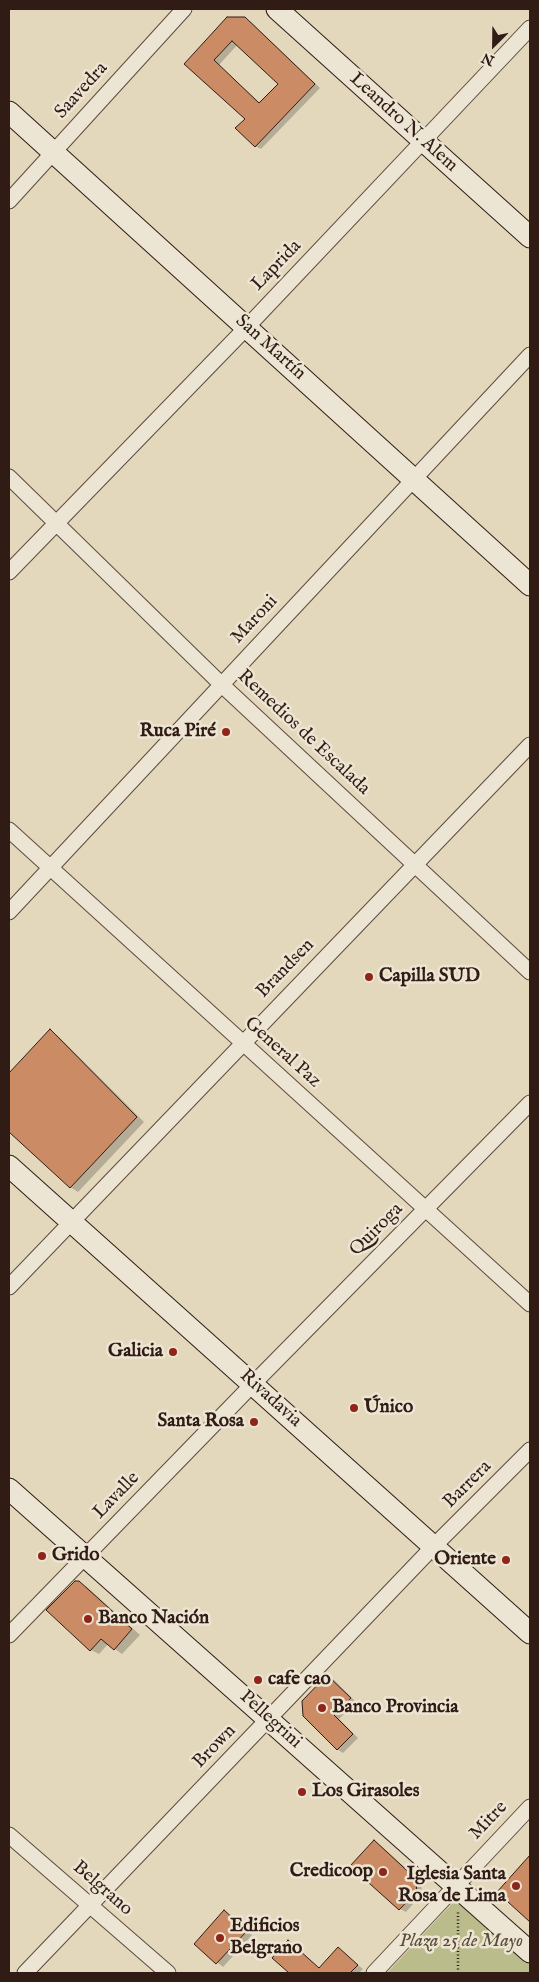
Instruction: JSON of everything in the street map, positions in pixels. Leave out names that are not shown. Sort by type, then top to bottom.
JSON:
[{"type":"main road","name":"Leandro N. Alem","points":[[277,9],[530,237]]},
{"type":"main road","name":"San Martín","points":[[9,112],[530,585]]},
{"type":"main road","name":"Rivadavia","points":[[9,1166],[530,1632]]},
{"type":"main road","name":"Pellegrini","points":[[9,1489],[530,1952]]},
{"type":"street","name":"Saavedra","points":[[9,201],[184,9]]},
{"type":"street","name":"Laprida","points":[[9,572],[247,327],[530,28]]},
{"type":"street","name":"Maroni","points":[[9,912],[530,355]]},
{"type":"street","name":"Remedios de Escalada","points":[[9,477],[222,685],[530,972]]},
{"type":"street","name":"Brandsen","points":[[9,1287],[416,865],[530,744]]},
{"type":"street","name":"General Paz","points":[[9,830],[530,1304]]},
{"type":"street","name":"Quiroga","points":[[253,1384],[530,1104]]},
{"type":"street","name":"Lavalle","points":[[9,1636],[253,1384]]},
{"type":"street","name":"Barrera","points":[[433,1547],[530,1450]]},
{"type":"street","name":"Brown","points":[[25,1973],[433,1547]]},
{"type":"street","name":"Mitre","points":[[374,1973],[530,1807]]},
{"type":"street","name":"Belgrano","points":[[9,1835],[168,1973]]},
{"type":"path","points":[[458,1906],[458,1973]]},
{"type":"green space","name":"Plaza 25 de Mayo","points":[[458,1897],[530,1963],[530,1973],[387,1973]]},
{"type":"building","points":[[227,17],[245,17],[315,84],[255,147],[235,128],[245,119],[184,64]],"holes":[[[232,41],[278,84],[259,103],[214,60]]]},
{"type":"building","points":[[50,1029],[137,1117],[70,1188],[9,1132],[9,1073]]},
{"type":"building","name":"Banco Nación","points":[[75,1581],[79,1581],[132,1629],[114,1650],[101,1639],[90,1651],[46,1610]]},
{"type":"building","name":"Banco Provincia","points":[[327,1675],[351,1698],[334,1715],[353,1734],[337,1750],[303,1716],[302,1701]]},
{"type":"building","name":"Credicoop","points":[[374,1840],[415,1878],[417,1891],[399,1910],[350,1866]]},
{"type":"building","name":"Iglesia Santa Rosa de Lima","points":[[530,1855],[530,1922],[497,1892]]},
{"type":"building","name":"Edificios Belgrano","points":[[224,1910],[247,1931],[216,1964],[194,1944]]},
{"type":"building","points":[[288,1940],[319,1968],[338,1947],[358,1965],[350,1973],[289,1973],[272,1958]]},
{"type":"place","name":"Ruca Piré","points":[[226,732]]},
{"type":"place","name":"Capilla SUD","points":[[369,977]]},
{"type":"place","name":"Galicia","points":[[173,1352]]},
{"type":"place","name":"Único","points":[[354,1408]]},
{"type":"place","name":"Santa Rosa","points":[[254,1422]]},
{"type":"place","name":"Grido","points":[[42,1556]]},
{"type":"place","name":"Oriente","points":[[506,1560]]},
{"type":"place","name":"Banco Nación","points":[[88,1619]]},
{"type":"place","name":"cafe cao","points":[[258,1680]]},
{"type":"place","name":"Banco Provincia","points":[[322,1708]]},
{"type":"place","name":"Los Girasoles","points":[[302,1792]]},
{"type":"place","name":"Credicoop","points":[[383,1872]]},
{"type":"place","name":"Iglesia Santa Rosa de Lima","points":[[516,1886]]},
{"type":"place","name":"Edificios Belgrano","points":[[220,1938]]}]
